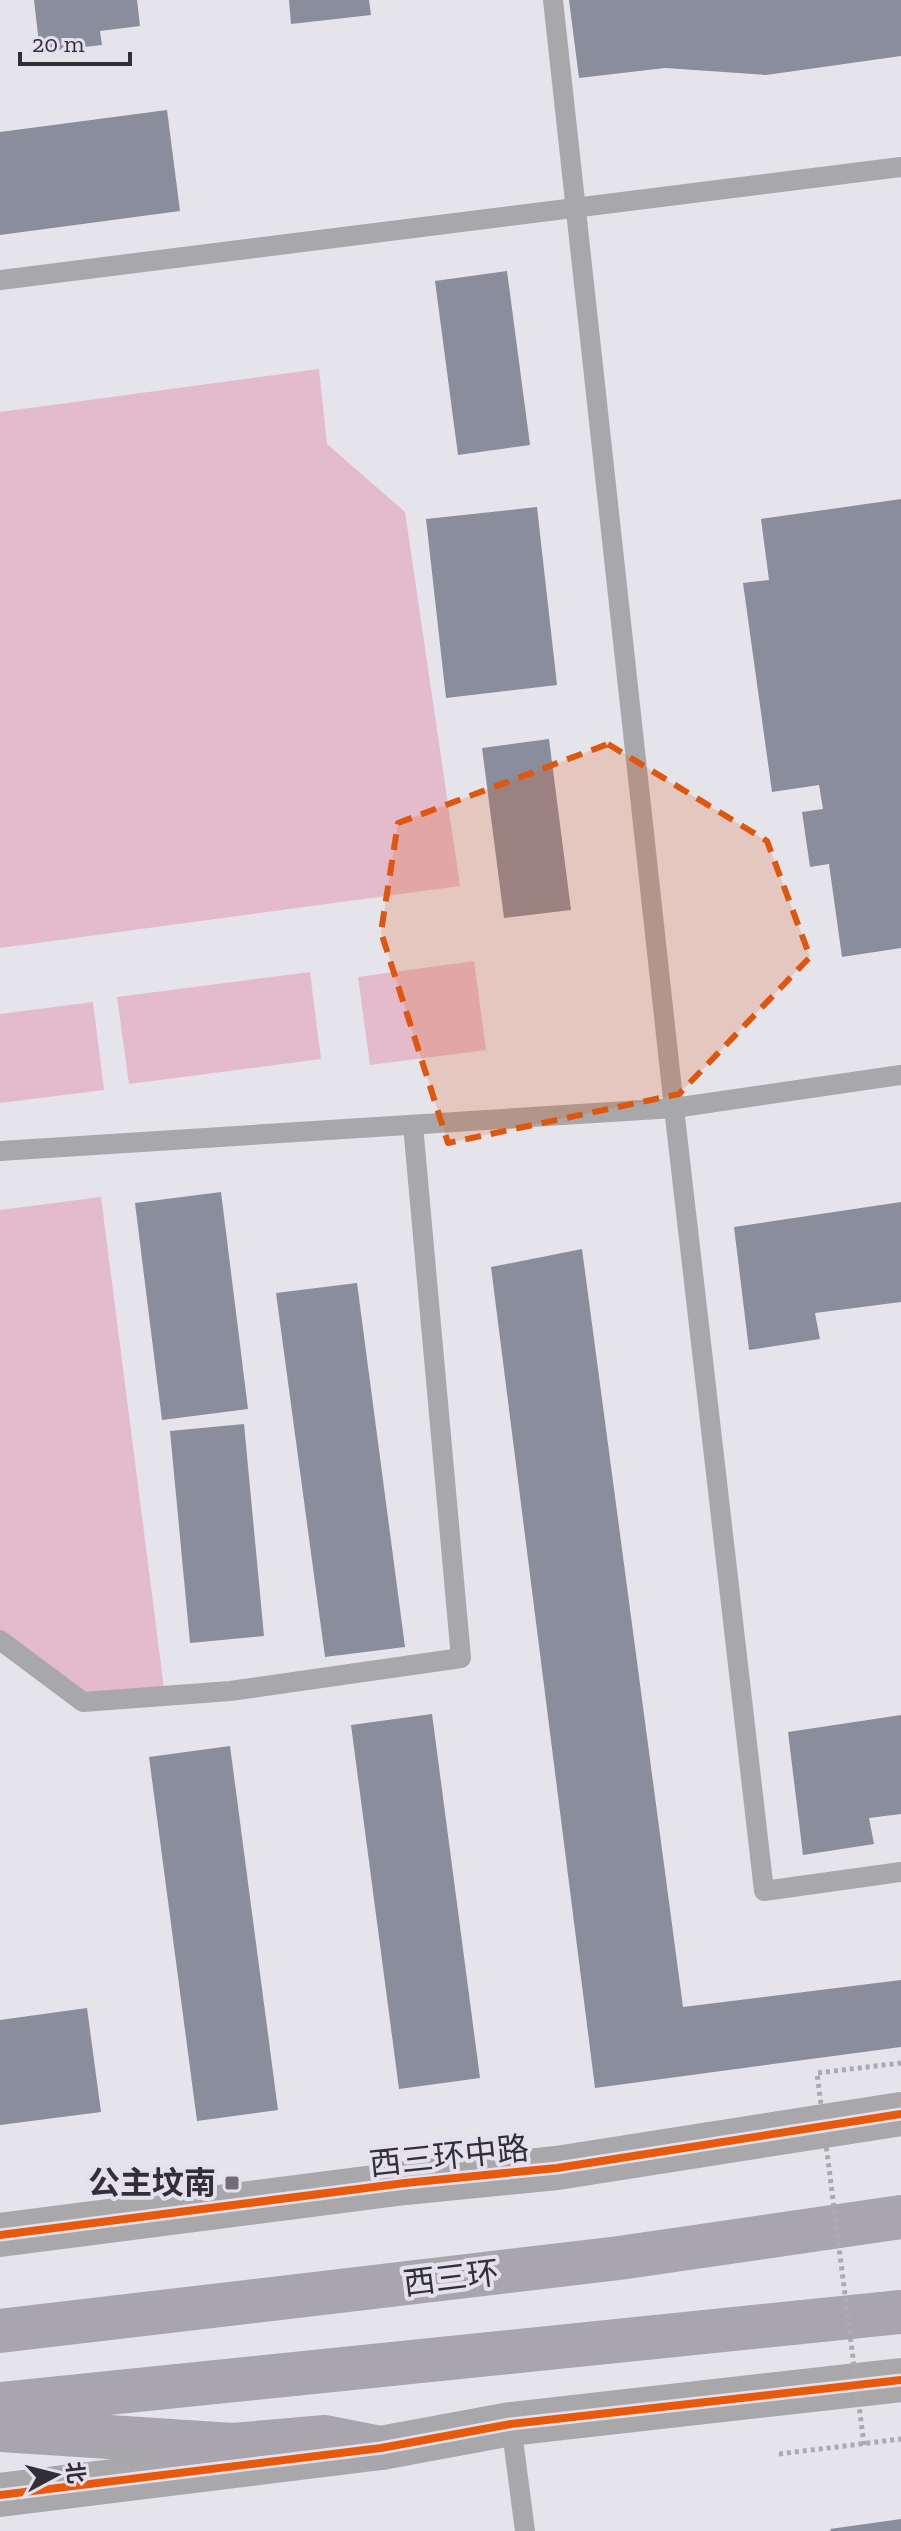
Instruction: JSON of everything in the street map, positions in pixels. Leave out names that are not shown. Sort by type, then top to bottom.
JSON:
[{"type":"highway","name":"西三环","points":[[0,2331],[619,2258],[901,2217]]},
{"type":"highway","points":[[0,2404],[901,2312]]},
{"type":"highway","points":[[0,2430],[233,2445],[325,2437],[381,2448]]},
{"type":"street","name":"西三环中路","points":[[0,2235],[405,2183],[557,2168],[901,2114]]},
{"type":"street","points":[[0,2495],[381,2448],[511,2424],[901,2380]]},
{"type":"lane","points":[[553,0],[674,1108],[764,1891],[901,1872]]},
{"type":"lane","points":[[0,280],[901,167]]},
{"type":"lane","points":[[0,1151],[674,1108],[901,1075]]},
{"type":"lane","points":[[0,1640],[83,1702],[230,1691],[461,1658],[413,1125]]},
{"type":"lane","points":[[511,2424],[525,2531]]},
{"type":"path","points":[[864,2445],[817,2073],[901,2063]]},
{"type":"path","points":[[779,2454],[901,2439]]},
{"type":"highlighted area","points":[[608,744],[767,841],[810,957],[679,1094],[448,1143],[381,932],[398,823]]},
{"type":"shaded area","points":[[319,369],[327,444],[405,512],[460,886],[0,948],[0,412]]},
{"type":"shaded area","points":[[474,961],[486,1050],[370,1065],[358,977]]},
{"type":"shaded area","points":[[310,972],[321,1059],[129,1084],[117,997]]},
{"type":"shaded area","points":[[93,1002],[104,1090],[0,1103],[0,1014]]},
{"type":"shaded area","points":[[101,1197],[165,1696],[83,1702],[0,1640],[0,1210]]},
{"type":"building","points":[[34,0],[137,0],[140,26],[100,31],[102,45],[40,52]]},
{"type":"building","points":[[289,0],[369,0],[371,15],[291,24]]},
{"type":"building","points":[[569,0],[901,0],[901,56],[766,75],[665,68],[579,78]]},
{"type":"building","points":[[167,110],[180,211],[0,235],[0,132]]},
{"type":"building","points":[[507,271],[530,445],[458,455],[435,281]]},
{"type":"building","points":[[901,499],[901,948],[842,957],[829,864],[810,867],[802,812],[823,809],[819,785],[772,792],[743,583],[769,580],[761,519]]},
{"type":"building","points":[[537,507],[557,685],[446,698],[426,519]]},
{"type":"building","points":[[549,739],[571,910],[504,918],[482,748]]},
{"type":"building","points":[[221,1192],[248,1409],[162,1420],[135,1203]]},
{"type":"building","points":[[901,1202],[901,1302],[815,1313],[820,1339],[749,1350],[734,1227]]},
{"type":"building","points":[[582,1249],[683,2007],[901,1980],[901,2047],[595,2088],[491,1267]]},
{"type":"building","points":[[357,1283],[405,1647],[325,1657],[276,1293]]},
{"type":"building","points":[[244,1424],[264,1636],[190,1643],[170,1431]]},
{"type":"building","points":[[432,1714],[480,2078],[399,2089],[351,1725]]},
{"type":"building","points":[[901,1715],[901,1814],[869,1818],[874,1844],[803,1855],[788,1732]]},
{"type":"building","points":[[230,1746],[278,2110],[197,2121],[149,1757]]},
{"type":"building","points":[[87,2008],[101,2112],[0,2125],[0,2020]]},
{"type":"building","points":[[901,2519],[901,2531],[830,2529]]},
{"type":"cycle path","points":[[0,2235],[405,2183],[557,2168],[901,2114]]},
{"type":"cycle path","points":[[0,2495],[381,2448],[511,2424],[901,2380]]},
{"type":"place","name":"公主坟南","points":[[232,2183]]}]
